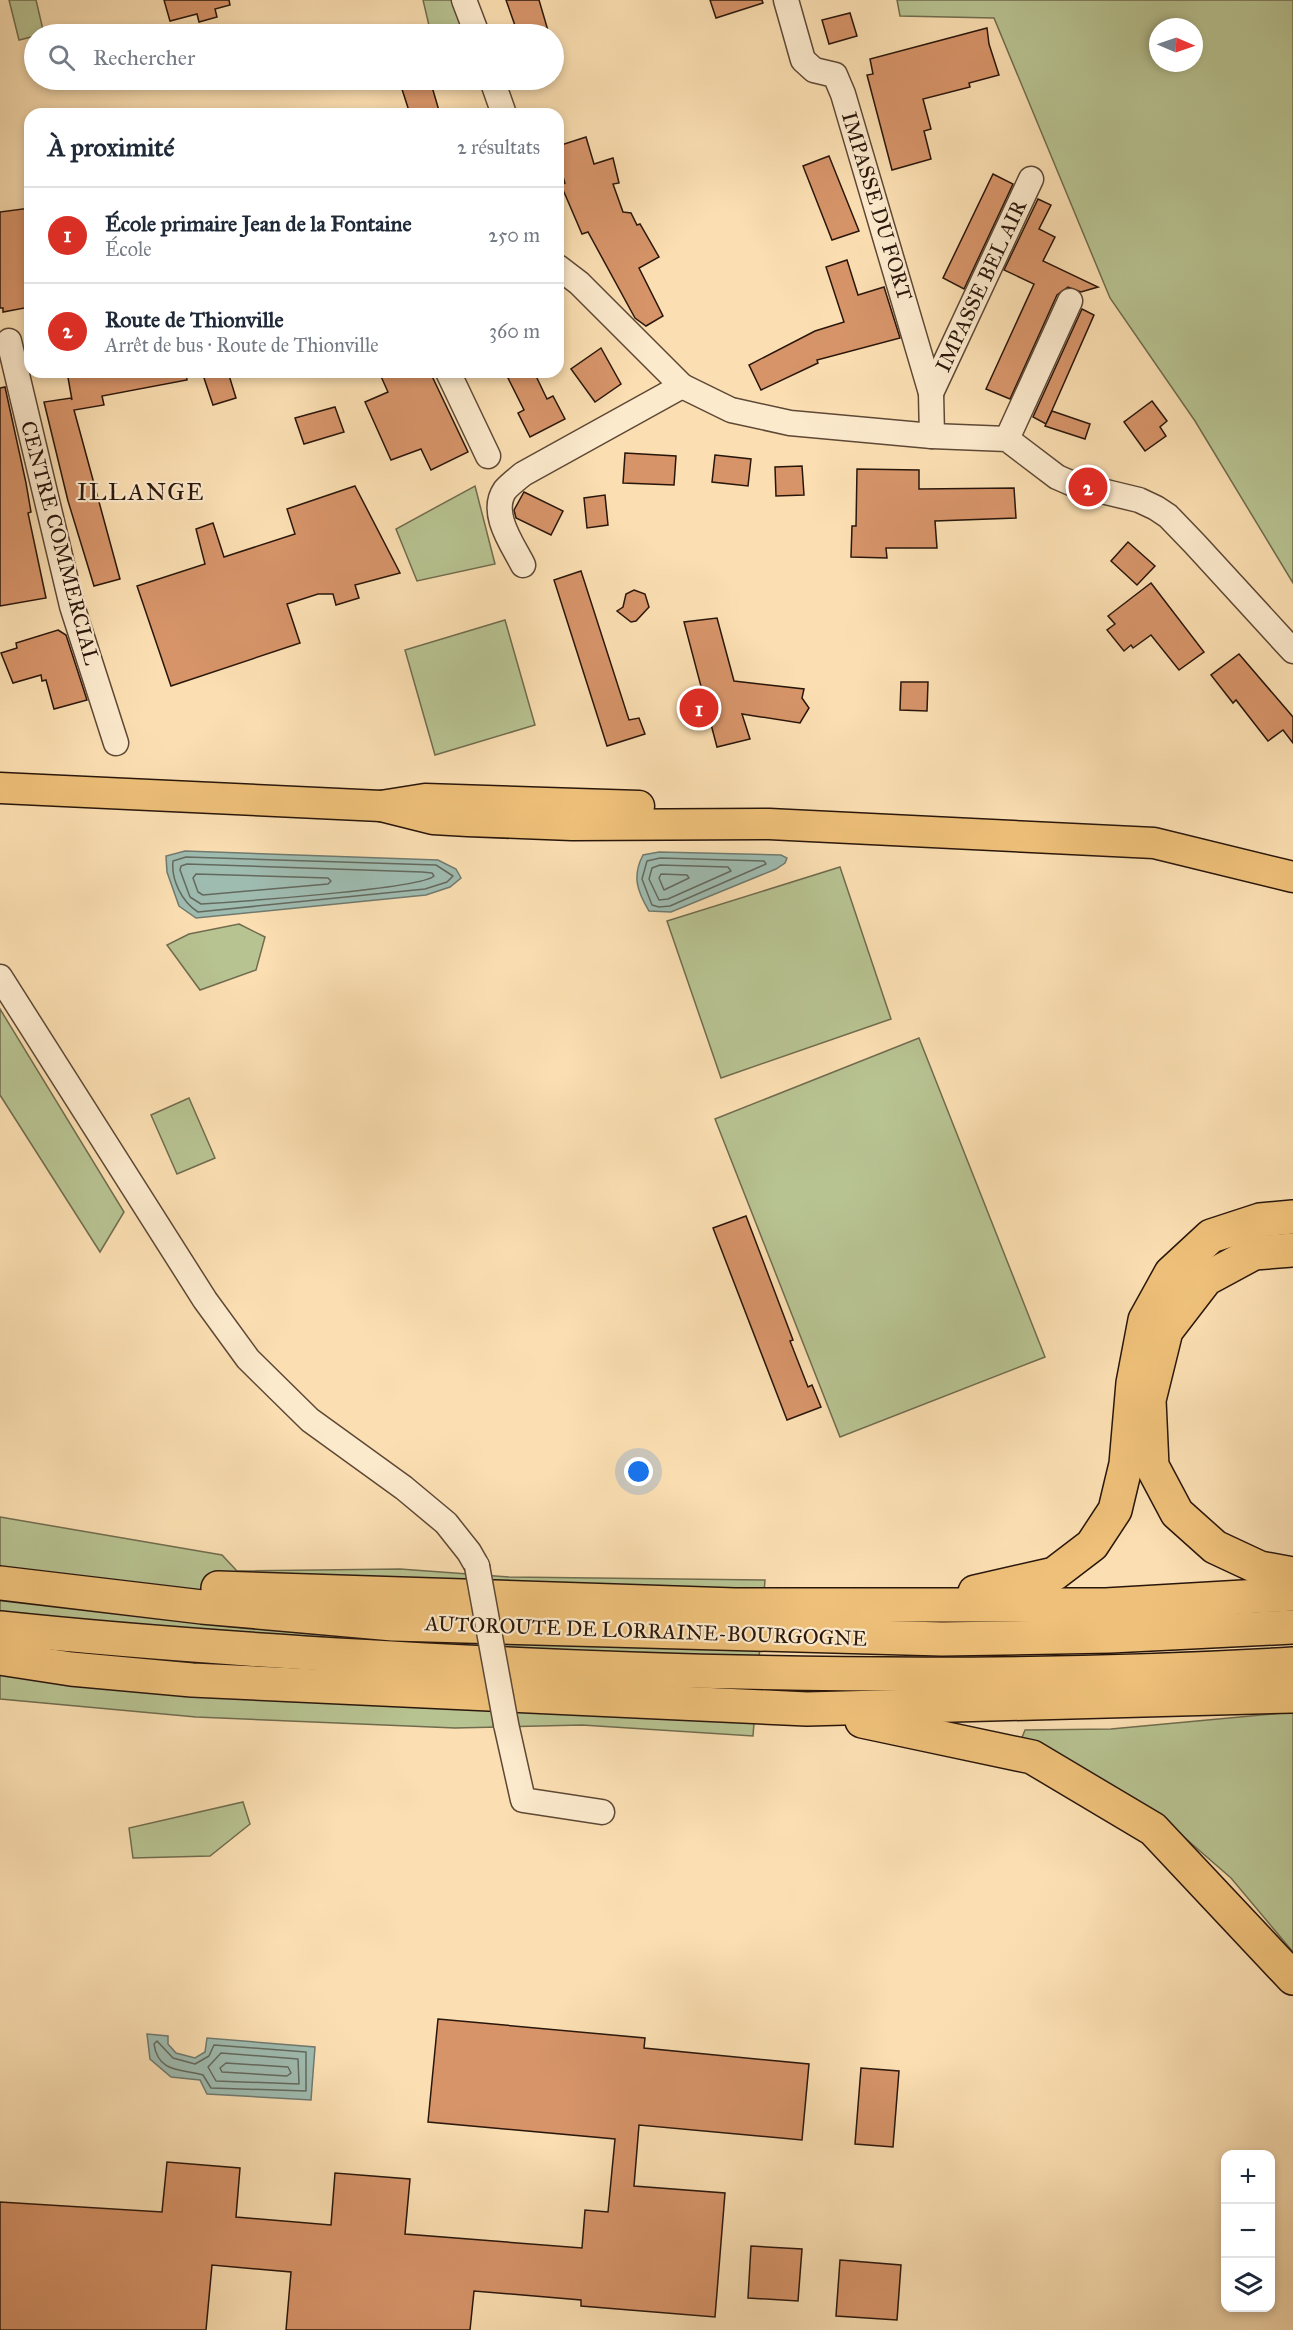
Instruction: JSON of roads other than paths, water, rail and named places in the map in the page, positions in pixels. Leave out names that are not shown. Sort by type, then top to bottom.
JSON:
[{"type":"highway","points":[[735,1605],[971,1593],[1054,1574],[1092,1545],[1115,1510],[1126,1464],[1133,1383],[1145,1320],[1171,1273],[1211,1236],[1260,1220],[1293,1217]]},
{"type":"highway","points":[[1293,1250],[1254,1253],[1206,1279],[1166,1331],[1149,1400],[1152,1466],[1176,1513],[1215,1547],[1260,1568],[1293,1574]]},
{"type":"highway","points":[[0,1570],[204,1588],[735,1605],[1106,1605],[1293,1594]]},
{"type":"highway","name":"AUTOROUTE DE LORRAINE-BOURGOGNE","points":[[0,1583],[202,1607],[404,1624],[942,1639],[1110,1636],[1293,1627]]},
{"type":"highway","name":"AUTOROUTE DE LORRAINE-BOURGOGNE","points":[[0,1628],[199,1646],[395,1659],[759,1675],[964,1675],[1293,1664]]},
{"type":"highway","points":[[0,1658],[71,1669],[192,1680],[807,1709],[1293,1696]]},
{"type":"highway","points":[[807,1709],[1032,1757],[1153,1829],[1293,1978]]},
{"type":"main road","points":[[0,788],[381,806],[433,819],[572,825],[769,824],[1154,843],[1290,878]]},
{"type":"main road","points":[[381,806],[425,799],[596,804],[694,809],[769,824]]},
{"type":"main road","points":[[572,825],[578,811],[596,804]]},
{"type":"street","points":[[464,0],[473,24]]},
{"type":"street","name":"IMPASSE DU FORT","points":[[786,0],[803,60],[814,70],[835,75],[843,94],[931,393],[932,436]]},
{"type":"street","points":[[496,90],[502,108]]},
{"type":"street","name":"IMPASSE BEL AIR","points":[[931,393],[1030,179]]},
{"type":"street","points":[[564,272],[579,283],[682,386],[731,410],[790,423],[932,436],[1007,439],[1057,477],[1073,484],[1139,500],[1168,516],[1293,651]]},
{"type":"street","points":[[1007,439],[1070,302]]},
{"type":"street","name":"CENTRE COMMERCIAL","points":[[13,340],[72,606],[116,743]]},
{"type":"street","points":[[451,378],[488,456]]},
{"type":"street","points":[[523,565],[499,510],[504,491],[523,474],[682,386]]},
{"type":"street","points":[[0,977],[205,1300],[248,1359],[310,1420],[404,1488],[446,1524],[469,1552],[477,1566],[522,1800],[602,1812]]},
{"type":"water","points":[[185,851],[438,860],[456,869],[461,878],[450,887],[426,895],[196,918],[179,906],[167,872],[166,856]]},
{"type":"water","points":[[659,852],[781,855],[787,858],[785,863],[776,869],[671,912],[649,911],[641,897],[637,883],[638,870],[643,855]]},
{"type":"water","points":[[147,2034],[168,2036],[168,2044],[176,2053],[195,2058],[205,2052],[207,2038],[315,2047],[311,2100],[207,2094],[200,2080],[171,2077],[150,2059]]},
{"type":"place","name":"Route de Thionville","points":[[1088,487]]},
{"type":"place","name":"École primaire Jean de la Fontaine","points":[[699,708]]},
{"type":"district","name":"ILLANGE","points":[[141,492]]}]
